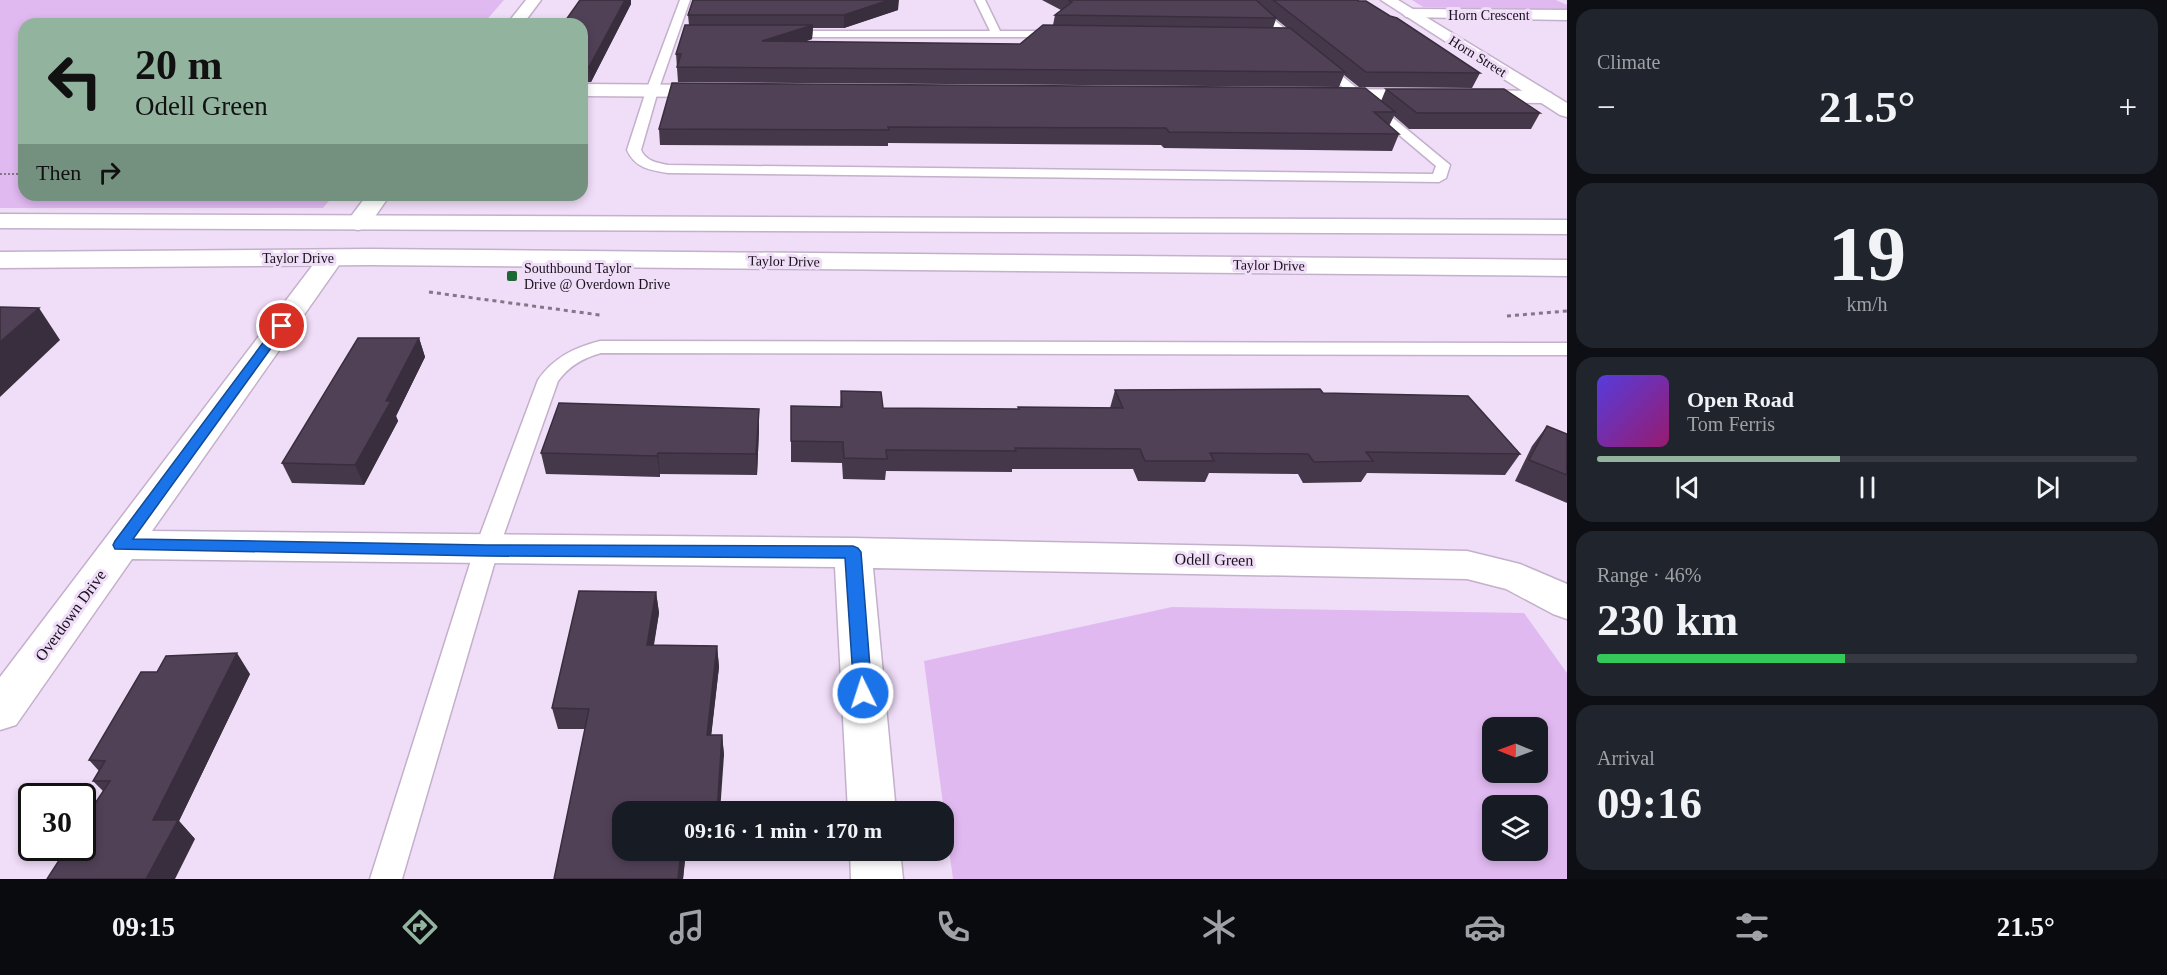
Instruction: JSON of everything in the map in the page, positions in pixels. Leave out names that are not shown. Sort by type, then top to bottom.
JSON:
[{"type":"street","points":[[520,18],[534,0]]},
{"type":"street","name":"Horn Street","points":[[1388,0],[1567,111]]},
{"type":"street","name":"Horn Crescent","points":[[1412,14],[1567,15]]},
{"type":"street","points":[[588,90],[735,91]]},
{"type":"street","points":[[1313,95],[1545,97]]},
{"type":"street","points":[[358,223],[374,201]]},
{"type":"street","points":[[0,220],[1567,227]]},
{"type":"street","name":"Taylor Drive","points":[[0,260],[331,258],[1567,268]]},
{"type":"street","name":"Overdown Drive","points":[[0,711],[331,258]]},
{"type":"street","name":"Odell Green","points":[[121,545],[853,552],[1467,565],[1509,574],[1567,603]]},
{"type":"street","points":[[853,552],[871,801]]},
{"type":"street","points":[[876,861],[877,879]]},
{"type":"lane","points":[[685,0],[680,34],[652,91],[634,150],[637,158],[647,165],[668,169],[1439,178],[1443,165],[1360,95],[1281,37],[1244,0]]},
{"type":"lane","points":[[980,0],[996,33]]},
{"type":"lane","points":[[769,34],[1066,34]]},
{"type":"lane","points":[[386,879],[486,550],[548,380],[558,366],[581,352],[600,348],[1567,349]]},
{"type":"path","points":[[0,174],[18,174]]},
{"type":"shaded area","points":[[0,0],[504,0],[488,18],[18,18],[18,201],[329,201],[323,208],[0,208]]},
{"type":"shaded area","points":[[1412,0],[1556,0],[1567,5],[1567,10],[1423,7]]},
{"type":"shaded area","points":[[1172,607],[1524,613],[1567,673],[1567,879],[953,879],[951,861],[954,861],[954,801],[943,801],[924,661]]},
{"type":"building","points":[[580,0],[625,0],[589,67],[588,18],[567,18]]},
{"type":"building","points":[[693,0],[889,0],[844,15],[688,15]]},
{"type":"building","points":[[1068,0],[1256,0],[1276,18],[1055,15],[1072,2]]},
{"type":"building","points":[[1273,0],[1366,1],[1397,18],[1480,73],[1366,72]]},
{"type":"building","points":[[685,25],[813,25],[762,41],[1020,44],[1043,25],[1290,28],[1345,72],[677,67],[681,54],[676,54]]},
{"type":"building","points":[[672,83],[1365,88],[1395,112],[1374,112],[1399,134],[1169,132],[1166,128],[659,129]]},
{"type":"building","points":[[1386,89],[1504,89],[1540,113],[1417,113]]},
{"type":"building","points":[[0,307],[39,308],[0,342]]},
{"type":"building","points":[[358,338],[419,338],[386,401],[391,401],[355,465],[282,463]]},
{"type":"building","points":[[1320,389],[1323,393],[1468,396],[1520,454],[1366,452],[1373,461],[1314,462],[1308,454],[1210,453],[1214,461],[1145,461],[1140,449],[1015,448],[1016,451],[886,450],[887,459],[844,458],[843,442],[791,441],[791,406],[842,407],[841,391],[881,392],[883,408],[1019,409],[1018,407],[1123,408],[1115,390]]},
{"type":"building","points":[[559,403],[759,409],[756,454],[658,453],[657,456],[541,453]]},
{"type":"building","points":[[1547,426],[1567,434],[1567,475],[1529,460]]},
{"type":"building","points":[[579,591],[656,592],[647,645],[717,646],[707,735],[722,735],[718,801],[612,801],[612,861],[680,861],[678,879],[554,879],[589,709],[552,708]]},
{"type":"building","points":[[237,653],[153,820],[178,820],[146,879],[47,879],[59,861],[96,861],[96,802],[110,781],[93,781],[105,761],[89,760],[141,672],[157,672],[166,656]]},
{"type":"place","name":"Southbound Taylor Drive @ Overdown Drive","points":[[512,276]]},
{"type":"route","points":[[282,326],[121,545],[853,552],[863,693]]}]
